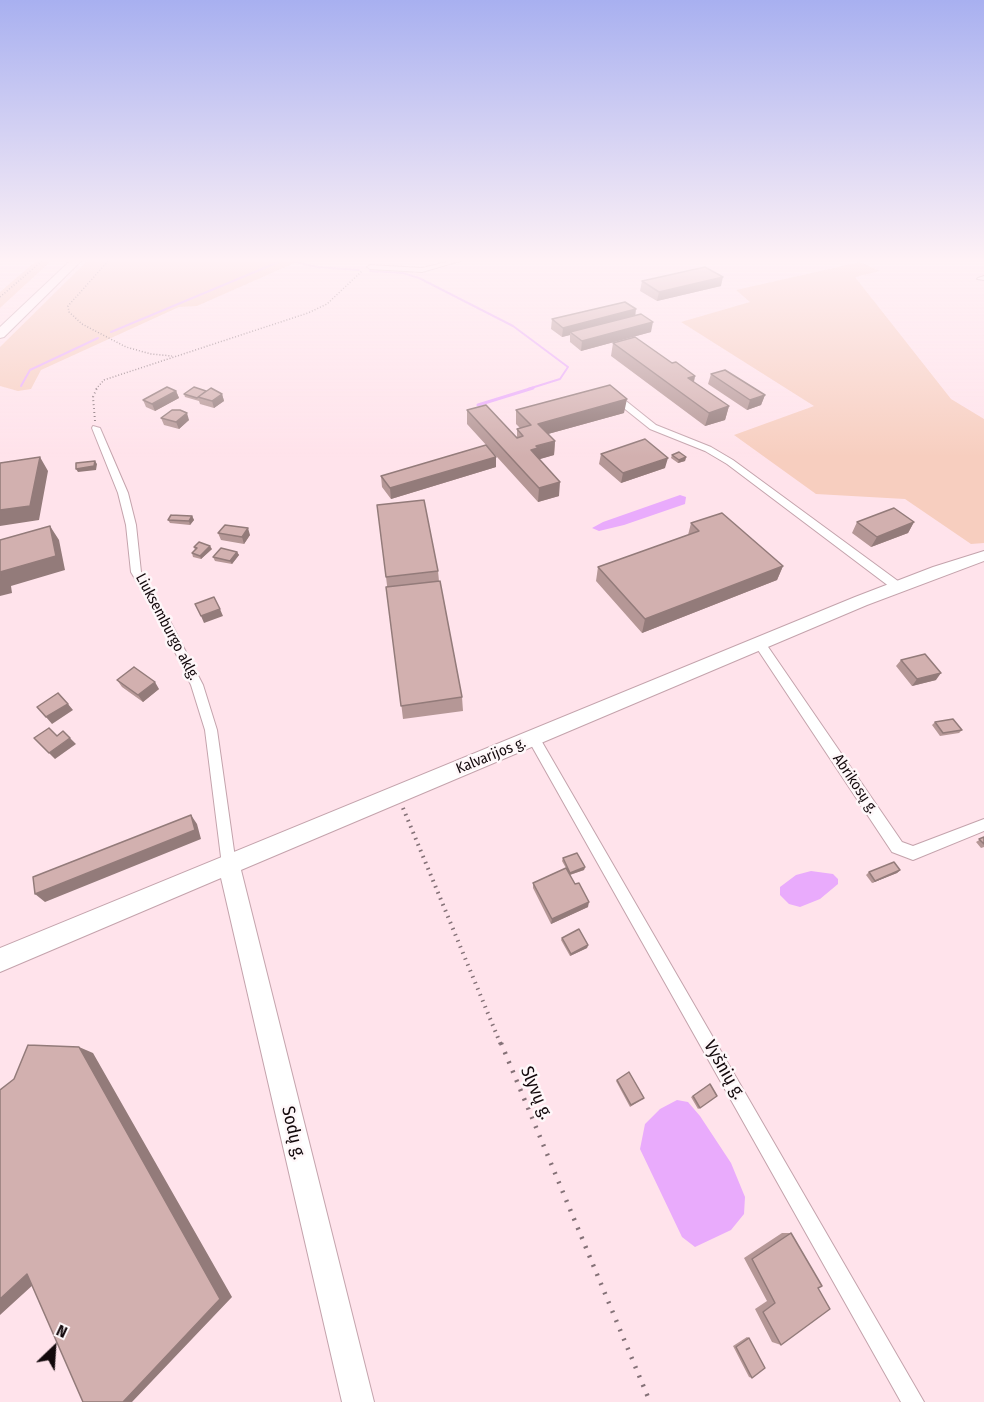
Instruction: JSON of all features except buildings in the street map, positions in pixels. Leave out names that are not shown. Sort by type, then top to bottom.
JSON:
[{"type":"main road","name":"Kalvarijos g.","points":[[0,960],[898,587],[984,556]]},
{"type":"main road","name":"Sodų g.","points":[[229,865],[358,1402]]},
{"type":"street","points":[[618,399],[653,427],[708,449],[730,462],[898,587]]},
{"type":"street","name":"Liuksemburgo aklg.","points":[[96,428],[123,493],[131,525],[136,572],[166,623],[197,685],[211,730],[229,865]]},
{"type":"street","name":"Abrikosų g.","points":[[760,644],[897,847],[913,853],[984,825]]},
{"type":"street","name":"Vyšnių g.","points":[[534,739],[914,1402]]},
{"type":"path","points":[[87,326],[126,347],[151,354],[177,356]]},
{"type":"path","points":[[96,428],[93,397],[98,385],[119,373],[262,326]]},
{"type":"path","name":"Slyvų g.","points":[[398,795],[650,1402]]},
{"type":"shaded area","points":[[21,326],[136,326],[41,370],[31,389],[18,391],[0,386],[0,347]]},
{"type":"shaded area","points":[[688,326],[894,326],[951,399],[984,419],[984,543],[971,544],[905,499],[816,494],[734,435],[814,406]]},
{"type":"shaded area","points":[[680,495],[686,497],[685,504],[624,525],[599,531],[592,528],[603,522]]},
{"type":"shaded area","points":[[811,871],[833,874],[838,879],[838,884],[820,899],[800,907],[789,904],[780,895],[780,887],[796,875]]},
{"type":"shaded area","points":[[677,1100],[688,1102],[700,1116],[731,1163],[745,1197],[744,1214],[731,1230],[695,1247],[682,1237],[640,1149],[645,1124],[660,1109]]},
{"type":"waterway","points":[[111,332],[124,326]]},
{"type":"waterway","points":[[514,326],[568,367],[560,379],[528,389]]},
{"type":"waterway","points":[[21,386],[30,370],[98,338]]},
{"type":"waterway","points":[[478,405],[533,388]]}]
